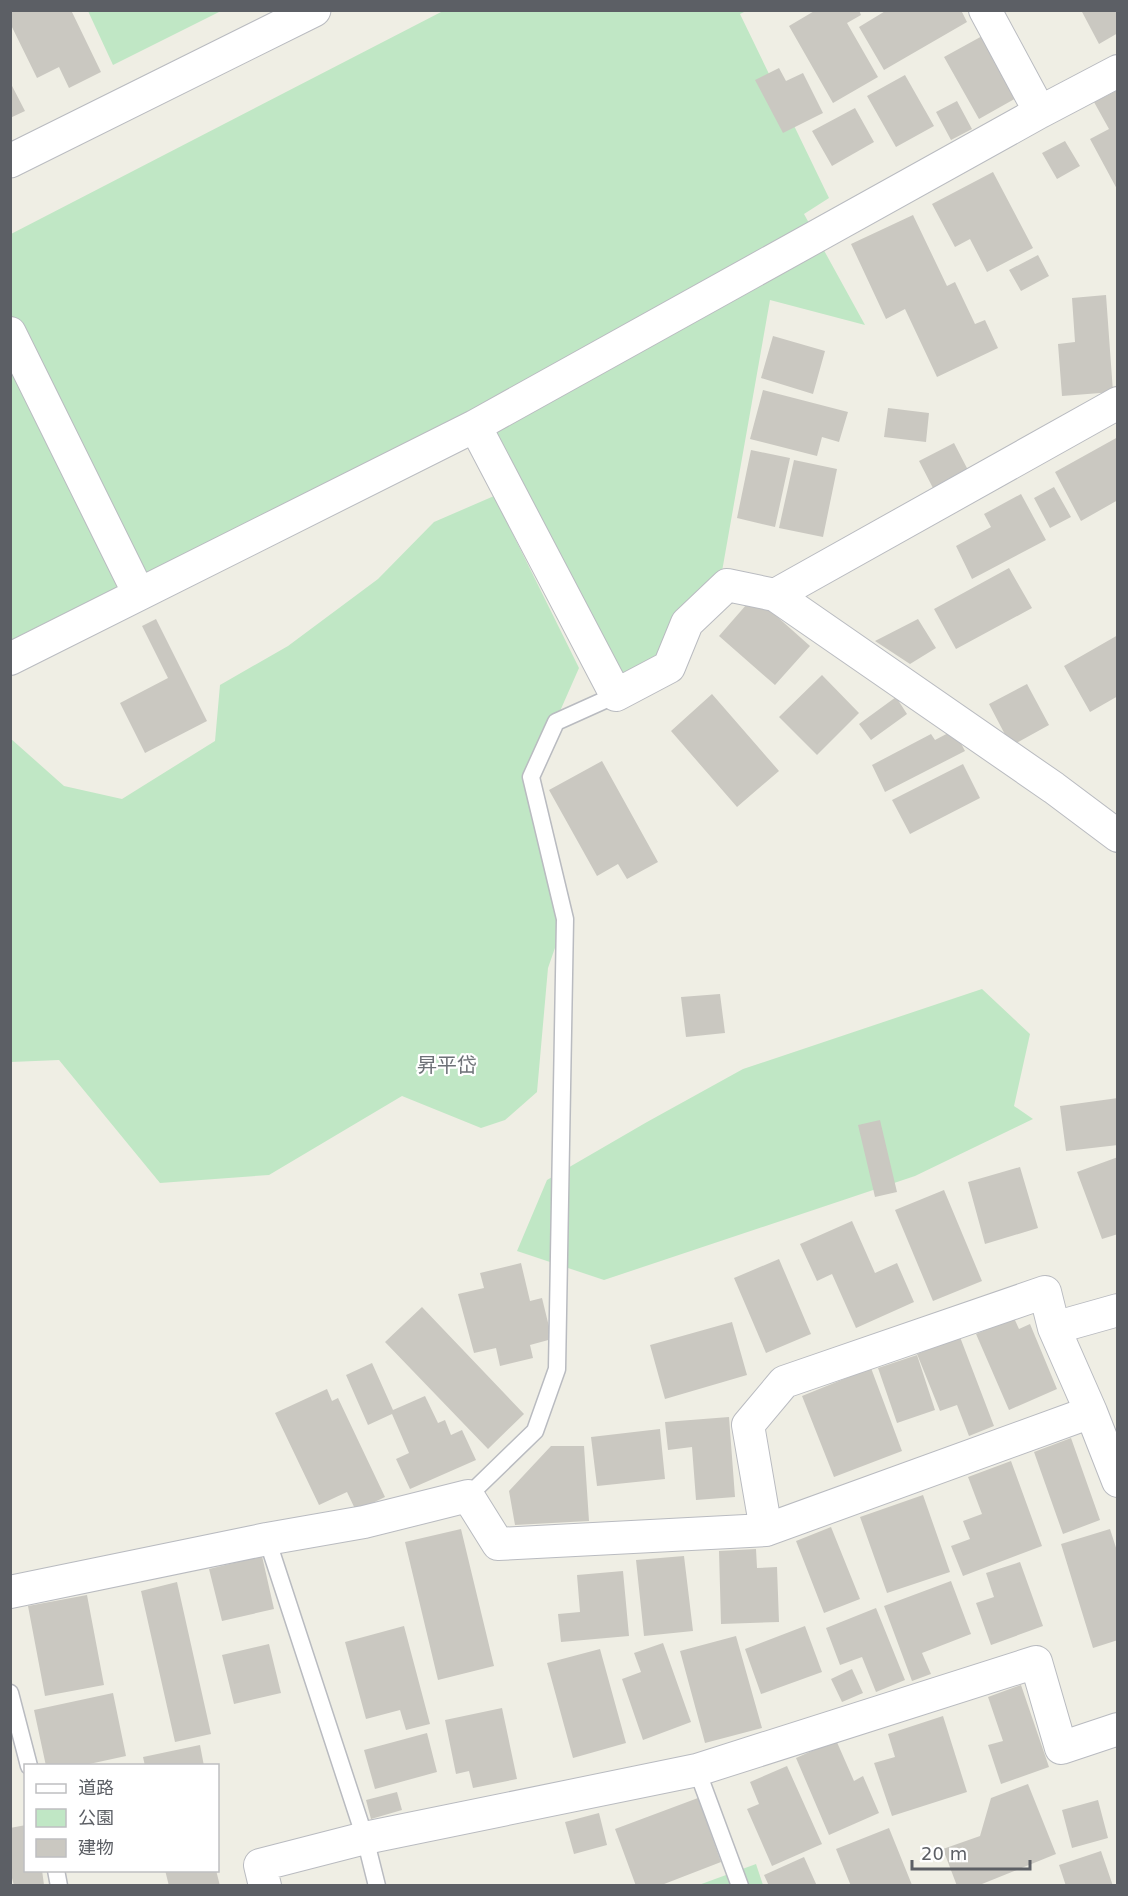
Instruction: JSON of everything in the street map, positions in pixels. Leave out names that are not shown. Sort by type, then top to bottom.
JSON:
[{"type":"street","points":[[10,161],[314,10]]},
{"type":"street","points":[[985,10],[1040,112]]},
{"type":"street","points":[[10,659],[476,426],[1040,112],[1118,71]]},
{"type":"street","points":[[10,333],[139,594]]},
{"type":"street","points":[[775,595],[1118,403]]},
{"type":"street","points":[[476,426],[616,695],[669,667],[687,623],[728,585],[775,595],[1054,788],[1118,836]]},
{"type":"street","points":[[766,1530],[748,1425],[784,1382],[1045,1292],[1054,1328],[1092,1412],[1118,1481]]},
{"type":"street","points":[[1054,1328],[1118,1310]]},
{"type":"street","points":[[10,1592],[267,1539],[364,1522],[468,1496],[498,1544],[766,1530],[1092,1412]]},
{"type":"street","points":[[265,1886],[260,1865],[365,1838],[698,1770],[1036,1662],[1061,1749],[1118,1729]]},
{"type":"lane","points":[[468,1496],[535,1431],[557,1369],[565,920],[531,777],[556,722],[616,695]]},
{"type":"lane","points":[[267,1539],[365,1838],[377,1886]]},
{"type":"lane","points":[[10,1693],[28,1764]]},
{"type":"lane","points":[[698,1770],[740,1886]]},
{"type":"green space","points":[[88,11],[221,11],[113,65]]},
{"type":"green space","points":[[443,11],[746,11],[740,14],[829,198],[804,214],[865,325],[770,300],[721,577],[659,658],[621,678],[478,409],[11,640],[11,234]]},
{"type":"green space","points":[[494,496],[579,668],[531,777],[565,919],[548,968],[537,1092],[505,1120],[481,1128],[402,1096],[269,1175],[160,1183],[59,1060],[11,1062],[10,738],[64,786],[122,799],[215,741],[220,685],[288,646],[378,579],[434,522]]},
{"type":"green space","points":[[982,989],[1030,1034],[1014,1106],[1033,1119],[915,1176],[604,1280],[517,1251],[547,1180],[647,1122],[743,1069]]},
{"type":"green space","points":[[756,1864],[763,1885],[696,1886]]},
{"type":"building","points":[[10,10],[71,10],[101,72],[69,88],[59,67],[37,78],[10,23]]},
{"type":"building","points":[[816,10],[859,10],[861,15],[847,23],[878,77],[833,103],[789,26]]},
{"type":"building","points":[[887,10],[961,10],[967,22],[884,70],[859,27]]},
{"type":"building","points":[[1081,10],[1118,10],[1118,33],[1099,44]]},
{"type":"building","points":[[984,35],[1018,97],[979,119],[944,57]]},
{"type":"building","points":[[779,68],[786,81],[803,73],[823,113],[783,133],[755,80]]},
{"type":"building","points":[[905,75],[934,126],[896,147],[867,96]]},
{"type":"building","points":[[10,82],[25,111],[10,118]]},
{"type":"building","points":[[1118,90],[1118,191],[1090,139],[1109,129],[1094,102]]},
{"type":"building","points":[[957,101],[972,129],[951,140],[936,112]]},
{"type":"building","points":[[855,108],[874,142],[832,166],[812,131]]},
{"type":"building","points":[[1065,141],[1080,166],[1057,179],[1042,153]]},
{"type":"building","points":[[993,172],[1033,248],[987,272],[970,239],[955,247],[932,204]]},
{"type":"building","points":[[913,215],[947,286],[955,282],[975,324],[985,320],[998,348],[937,377],[905,309],[886,319],[851,244]]},
{"type":"building","points":[[1038,255],[1049,276],[1021,291],[1009,270]]},
{"type":"building","points":[[1106,295],[1113,392],[1062,396],[1058,344],[1075,342],[1072,298]]},
{"type":"building","points":[[773,336],[825,351],[813,394],[761,378]]},
{"type":"building","points":[[763,390],[848,412],[839,442],[822,437],[817,456],[750,439]]},
{"type":"building","points":[[888,408],[929,413],[926,442],[884,437]]},
{"type":"building","points":[[1118,437],[1118,500],[1081,521],[1055,472]]},
{"type":"building","points":[[954,443],[969,472],[934,490],[919,461]]},
{"type":"building","points":[[751,450],[790,458],[775,527],[737,518]]},
{"type":"building","points":[[794,460],[837,469],[823,537],[779,528]]},
{"type":"building","points":[[1054,487],[1071,517],[1050,528],[1034,498]]},
{"type":"building","points":[[1021,494],[1046,540],[972,579],[956,546],[991,527],[984,514]]},
{"type":"building","points":[[1009,568],[1032,608],[956,649],[934,609]]},
{"type":"building","points":[[754,596],[810,646],[775,685],[719,636]]},
{"type":"building","points":[[156,619],[207,721],[145,753],[120,703],[168,678],[142,626]]},
{"type":"building","points":[[918,619],[936,648],[910,664],[875,641]]},
{"type":"building","points":[[1118,635],[1118,696],[1090,712],[1064,666]]},
{"type":"building","points":[[822,675],[859,713],[817,755],[779,717]]},
{"type":"building","points":[[1027,684],[1049,725],[1011,746],[989,704]]},
{"type":"building","points":[[712,694],[779,771],[737,807],[671,731]]},
{"type":"building","points":[[896,697],[907,714],[871,740],[859,724]]},
{"type":"building","points":[[954,730],[965,751],[885,792],[872,765],[931,734],[935,740]]},
{"type":"building","points":[[602,761],[658,862],[627,879],[618,864],[597,876],[549,790]]},
{"type":"building","points":[[963,764],[980,798],[910,834],[892,800]]},
{"type":"building","points":[[720,994],[725,1033],[686,1037],[681,997]]},
{"type":"building","points":[[1118,1098],[1118,1145],[1066,1151],[1060,1106]]},
{"type":"building","points":[[880,1120],[897,1192],[875,1197],[858,1125]]},
{"type":"building","points":[[1118,1157],[1118,1234],[1102,1239],[1077,1172]]},
{"type":"building","points":[[1020,1167],[1038,1228],[985,1244],[968,1182]]},
{"type":"building","points":[[944,1190],[982,1281],[933,1301],[895,1210]]},
{"type":"building","points":[[852,1221],[875,1273],[897,1263],[914,1302],[856,1328],[832,1274],[817,1281],[800,1244]]},
{"type":"building","points":[[779,1259],[811,1334],[766,1353],[734,1278]]},
{"type":"building","points":[[521,1263],[530,1301],[542,1298],[552,1339],[530,1345],[533,1358],[500,1366],[496,1348],[474,1353],[458,1294],[484,1288],[480,1273]]},
{"type":"building","points":[[422,1307],[524,1414],[488,1449],[385,1342]]},
{"type":"building","points":[[1014,1318],[1019,1329],[1030,1324],[1057,1389],[1009,1410],[976,1334]]},
{"type":"building","points":[[732,1322],[747,1375],[665,1399],[650,1345]]},
{"type":"building","points":[[960,1337],[994,1426],[969,1436],[957,1405],[940,1411],[917,1354]]},
{"type":"building","points":[[917,1355],[935,1410],[897,1423],[878,1368]]},
{"type":"building","points":[[372,1363],[393,1410],[425,1396],[438,1423],[445,1420],[451,1435],[462,1430],[476,1460],[410,1489],[396,1459],[409,1453],[392,1414],[368,1425],[346,1375]]},
{"type":"building","points":[[871,1368],[902,1451],[834,1477],[802,1396]]},
{"type":"building","points":[[327,1389],[332,1401],[338,1398],[385,1497],[356,1511],[347,1492],[319,1505],[275,1413]]},
{"type":"building","points":[[729,1417],[735,1497],[696,1500],[692,1447],[668,1450],[665,1422]]},
{"type":"building","points":[[660,1429],[665,1479],[597,1486],[591,1437]]},
{"type":"building","points":[[1071,1438],[1100,1520],[1063,1534],[1034,1452]]},
{"type":"building","points":[[551,1446],[584,1446],[589,1521],[515,1525],[509,1491]]},
{"type":"building","points":[[1011,1461],[1042,1546],[963,1576],[951,1546],[970,1539],[963,1521],[982,1514],[968,1477]]},
{"type":"building","points":[[923,1495],[950,1572],[887,1593],[860,1517]]},
{"type":"building","points":[[831,1527],[860,1599],[824,1613],[796,1541]]},
{"type":"building","points":[[461,1529],[494,1666],[438,1680],[405,1542]]},
{"type":"building","points":[[1110,1529],[1118,1554],[1118,1640],[1093,1648],[1061,1544]]},
{"type":"building","points":[[756,1549],[757,1568],[777,1567],[779,1622],[721,1624],[719,1551]]},
{"type":"building","points":[[262,1556],[274,1609],[222,1621],[209,1569]]},
{"type":"building","points":[[684,1556],[693,1631],[644,1636],[636,1560]]},
{"type":"building","points":[[1020,1562],[1043,1626],[991,1645],[976,1603],[994,1597],[986,1573]]},
{"type":"building","points":[[623,1571],[629,1636],[561,1642],[558,1614],[580,1612],[577,1575]]},
{"type":"building","points":[[951,1581],[971,1634],[922,1653],[931,1674],[912,1681],[884,1606]]},
{"type":"building","points":[[177,1582],[211,1734],[175,1742],[141,1591]]},
{"type":"building","points":[[87,1595],[104,1685],[45,1696],[28,1606]]},
{"type":"building","points":[[876,1608],[905,1680],[876,1692],[862,1657],[840,1665],[826,1628]]},
{"type":"building","points":[[404,1626],[430,1724],[406,1730],[400,1710],[366,1719],[345,1642]]},
{"type":"building","points":[[805,1626],[822,1672],[761,1694],[745,1649]]},
{"type":"building","points":[[736,1636],[762,1728],[705,1743],[680,1651]]},
{"type":"building","points":[[663,1643],[691,1722],[643,1740],[622,1679],[641,1672],[634,1653]]},
{"type":"building","points":[[269,1644],[281,1693],[234,1704],[222,1655]]},
{"type":"building","points":[[600,1649],[626,1743],[573,1758],[547,1663]]},
{"type":"building","points":[[852,1669],[863,1693],[842,1702],[831,1679]]},
{"type":"building","points":[[1021,1685],[1049,1767],[1001,1784],[988,1745],[1003,1741],[988,1697]]},
{"type":"building","points":[[113,1693],[126,1756],[89,1764],[46,1764],[34,1710]]},
{"type":"building","points":[[502,1708],[517,1779],[473,1788],[469,1771],[456,1774],[445,1720]]},
{"type":"building","points":[[943,1716],[967,1792],[892,1816],[874,1763],[895,1757],[888,1734]]},
{"type":"building","points":[[427,1733],[437,1772],[375,1789],[364,1750]]},
{"type":"building","points":[[836,1740],[854,1781],[863,1776],[879,1813],[829,1835],[796,1758]]},
{"type":"building","points":[[200,1745],[204,1764],[145,1764],[143,1757]]},
{"type":"building","points":[[787,1766],[822,1844],[772,1866],[747,1809],[759,1804],[750,1782]]},
{"type":"building","points":[[1028,1784],[1056,1854],[977,1886],[957,1886],[943,1849],[980,1836],[991,1798]]},
{"type":"building","points":[[397,1792],[402,1810],[371,1819],[366,1800]]},
{"type":"building","points":[[698,1798],[721,1862],[659,1886],[636,1886],[615,1829]]},
{"type":"building","points":[[1098,1800],[1108,1838],[1072,1848],[1062,1810]]},
{"type":"building","points":[[599,1813],[607,1845],[574,1854],[565,1822]]},
{"type":"building","points":[[24,1825],[24,1872],[42,1872],[44,1885],[14,1886],[10,1870],[10,1828]]},
{"type":"building","points":[[889,1828],[912,1885],[851,1886],[836,1849]]},
{"type":"building","points":[[1101,1851],[1113,1886],[1066,1886],[1059,1865]]},
{"type":"building","points":[[804,1857],[817,1886],[769,1886],[764,1875]]},
{"type":"building","points":[[166,1872],[216,1872],[220,1886],[169,1886]]},
{"type":"district","name":"昇平岱","points":[[447,1065]]}]
